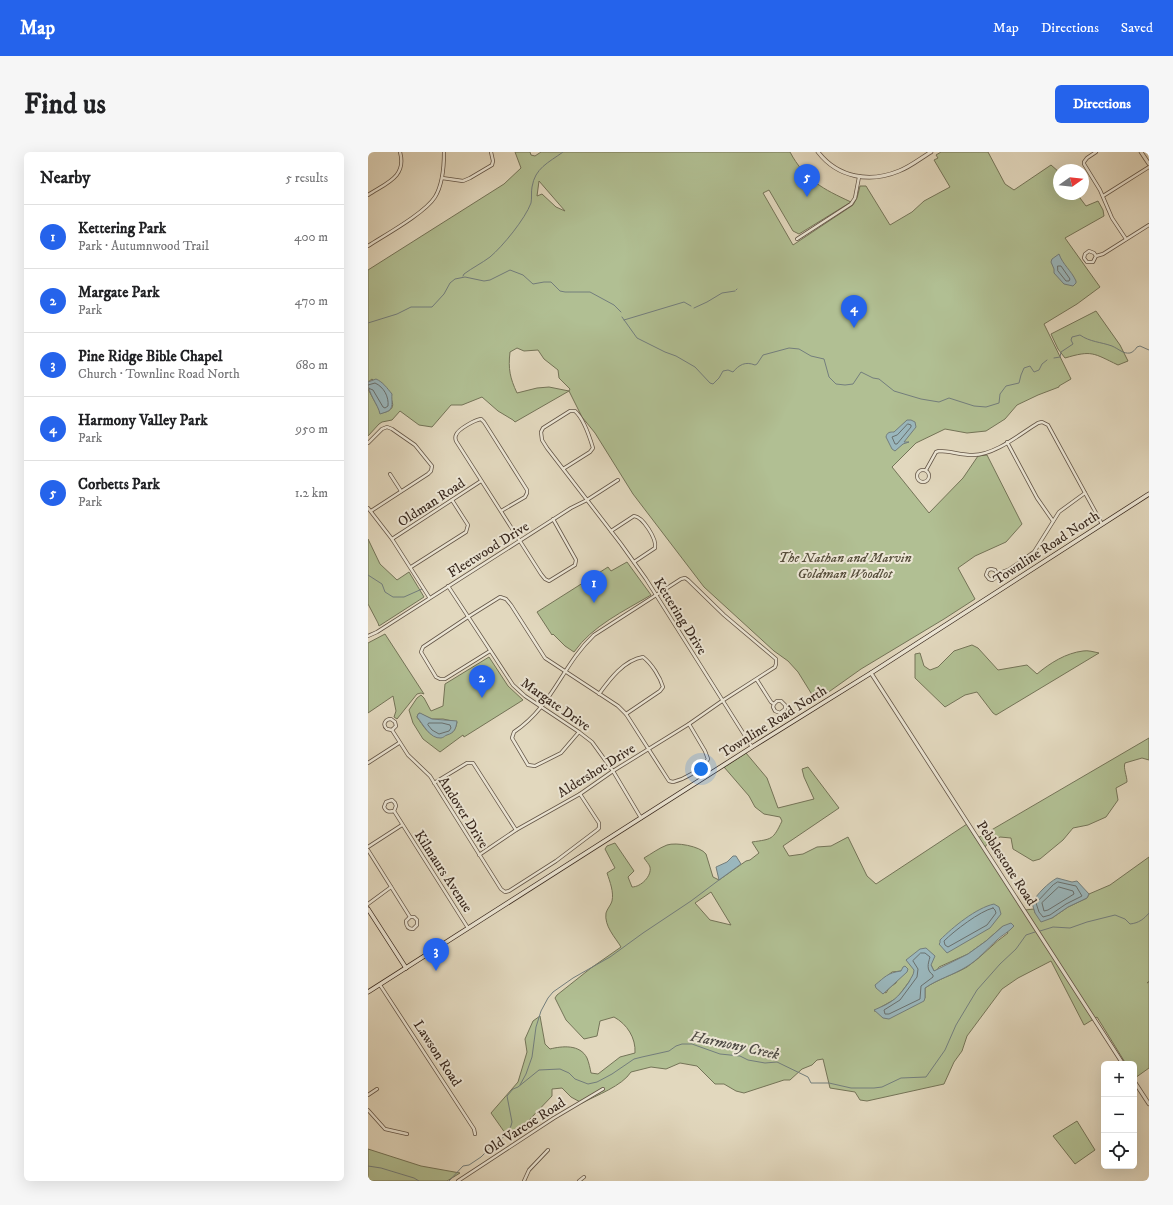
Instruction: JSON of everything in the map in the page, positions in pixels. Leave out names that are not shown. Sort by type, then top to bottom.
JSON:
[{"type":"main road","name":"Townline Road North","points":[[368,992],[752,747],[871,673],[1149,494]]},
{"type":"main road","points":[[368,909],[406,968]]},
{"type":"street","points":[[368,195],[397,176],[401,169],[402,161],[400,152]]},
{"type":"street","points":[[368,246],[424,209],[435,197],[442,178],[444,152]]},
{"type":"street","points":[[442,178],[463,181],[470,178],[492,165],[493,161],[491,152]]},
{"type":"street","points":[[818,152],[839,170],[859,177],[883,177],[896,172],[931,152]]},
{"type":"street","points":[[1096,152],[1087,158],[1084,164],[1103,196],[1110,213],[1126,239]]},
{"type":"street","points":[[1141,152],[1149,164]]},
{"type":"street","points":[[1103,196],[1149,168]]},
{"type":"street","points":[[797,239],[851,204],[855,198],[859,177]]},
{"type":"street","points":[[1096,256],[1094,253],[1089,251],[1085,254],[1084,258],[1087,262],[1091,263],[1095,260],[1096,256],[1103,254],[1149,225]]},
{"type":"street","points":[[570,411],[575,411],[578,413],[593,448],[590,452],[563,470],[542,440],[541,432],[543,428],[570,411]]},
{"type":"street","points":[[500,512],[525,497],[527,493],[484,422],[481,419],[476,420],[456,432],[456,441],[500,512],[545,579],[549,581],[575,564],[576,560],[553,519]]},
{"type":"street","points":[[926,470],[936,452],[939,450],[980,455],[991,451],[1038,423],[1046,423],[1102,524]]},
{"type":"street","points":[[368,443],[382,429],[387,427],[415,445],[432,466],[431,471],[428,474],[371,511]]},
{"type":"street","points":[[1007,442],[1037,498],[1053,521]]},
{"type":"street","name":"Kettering Drive","points":[[563,470],[634,562],[752,747]]},
{"type":"street","points":[[920,470],[926,470],[929,474],[928,478],[926,481],[920,481],[917,477],[918,473],[920,470]]},
{"type":"street","points":[[390,474],[401,491]]},
{"type":"street","name":"Fleetwood Drive","points":[[368,636],[519,540],[618,480]]},
{"type":"street","name":"Oldman Road","points":[[392,539],[481,481]]},
{"type":"street","points":[[997,574],[995,570],[991,569],[987,571],[986,575],[992,580],[997,574],[1010,569],[1034,552],[1059,512],[1086,493]]},
{"type":"street","points":[[411,567],[466,532],[468,525],[452,500]]},
{"type":"street","points":[[368,508],[392,539],[430,597]]},
{"type":"street","points":[[611,531],[634,516],[641,519],[654,539],[656,545],[655,548],[634,562]]},
{"type":"street","name":"Aldershot Drive","points":[[479,855],[516,830],[580,794],[613,771],[689,724],[775,667],[776,659],[724,615],[685,578],[656,595]]},
{"type":"street","name":"Margate Drive","points":[[448,586],[513,686],[525,696],[592,742],[613,771],[641,818]]},
{"type":"street","points":[[579,732],[560,753],[535,766],[528,765],[512,738],[514,732],[526,724],[542,707],[583,646],[594,635],[656,595]]},
{"type":"street","points":[[490,651],[444,679],[436,677],[421,652],[423,647],[500,597],[506,599],[511,604],[545,658],[618,706],[626,714],[669,781],[676,781],[696,771],[705,764],[708,759],[689,724]]},
{"type":"street","points":[[599,694],[614,674],[643,657],[648,661],[660,679],[663,687],[660,691],[626,714]]},
{"type":"street","name":"Pebblestone Road","points":[[871,673],[1121,1061]]},
{"type":"street","points":[[757,680],[774,704],[774,709],[780,713],[785,709],[785,705],[781,701],[777,701],[774,704]]},
{"type":"street","points":[[391,719],[395,722],[396,726],[392,730],[385,728],[384,724],[387,720],[391,719]]},
{"type":"street","name":"Andover Drive","points":[[392,730],[408,755],[425,771],[434,783],[501,890],[505,892],[509,891],[556,861],[599,828],[599,823],[580,794]]},
{"type":"street","points":[[368,763],[400,743]]},
{"type":"street","points":[[434,783],[467,763],[473,763],[516,830]]},
{"type":"street","points":[[390,800],[395,803],[396,806],[394,811],[389,812],[386,810],[384,805],[386,802],[390,800]]},
{"type":"street","name":"Kilmaurs Avenue","points":[[394,811],[468,928]]},
{"type":"street","points":[[368,847],[402,825]]},
{"type":"street","points":[[368,850],[410,917],[414,917],[418,922],[413,929],[408,927],[406,923],[407,919],[410,917]]},
{"type":"street","points":[[368,904],[391,887]]},
{"type":"street","name":"Lawson Road","points":[[380,984],[474,1128],[476,1134]]},
{"type":"street","points":[[1137,1086],[1149,1104]]},
{"type":"street","points":[[368,1095],[377,1089]]},
{"type":"street","name":"Old Varcoe Road","points":[[458,1181],[554,1118],[603,1089]]},
{"type":"street","points":[[368,1110],[385,1129],[407,1134]]},
{"type":"street","points":[[524,1181],[529,1170],[548,1150]]},
{"type":"street","points":[[579,1181],[584,1177]]},
{"type":"green space","name":"The Nathan and Marvin Goldman Woodlot","points":[[515,152],[530,152],[531,155],[535,156],[541,152],[790,152],[802,170],[816,183],[851,202],[799,234],[793,231],[769,190],[763,193],[793,245],[853,205],[857,198],[860,186],[866,186],[890,225],[912,212],[924,201],[950,187],[934,160],[938,158],[936,155],[941,152],[988,152],[1005,184],[1014,190],[1051,165],[1053,167],[1053,200],[1082,200],[1086,206],[1098,201],[1103,210],[1104,216],[1065,238],[1100,287],[1077,304],[1044,324],[1071,379],[1059,387],[1017,405],[1005,419],[986,431],[967,433],[945,429],[916,443],[892,467],[929,513],[963,478],[978,456],[987,455],[1022,524],[1006,542],[975,556],[958,568],[975,599],[861,669],[816,701],[798,672],[788,661],[774,651],[704,587],[633,494],[595,433],[582,417],[569,391],[515,422],[498,411],[482,397],[462,405],[451,405],[432,427],[419,425],[400,411],[392,420],[379,424],[368,436],[368,389],[381,413],[389,411],[392,407],[392,403],[386,392],[372,379],[368,382],[368,270],[504,184],[521,168]],"holes":[[[539,181],[565,211],[556,207],[542,194],[537,196]],[[517,348],[524,351],[538,350],[544,359],[558,370],[559,378],[570,389],[569,391],[549,387],[537,388],[517,393],[510,373],[510,352]]]},
{"type":"green space","points":[[1096,311],[1120,345],[1128,361],[1118,365],[1092,354],[1081,354],[1065,358],[1058,349],[1051,334]]},
{"type":"green space","points":[[368,539],[380,564],[397,580],[409,572],[424,597],[379,626],[368,604]]},
{"type":"green space","points":[[627,562],[651,595],[599,627],[581,643],[574,652],[565,646],[553,634],[552,635],[537,612],[608,567],[611,571]]},
{"type":"green space","points":[[385,634],[424,694],[417,694],[397,719],[394,717],[396,711],[393,696],[368,713],[368,643]]},
{"type":"green space","points":[[972,645],[978,648],[998,670],[1027,665],[1037,674],[1064,656],[1085,651],[1099,653],[996,715],[977,692],[965,695],[945,707],[915,678],[915,654],[920,653],[924,666],[930,670],[938,667],[954,651]]},
{"type":"green space","points":[[489,657],[508,686],[523,700],[464,737],[463,735],[440,752],[423,739],[413,723],[409,710],[417,698],[421,695],[431,711],[443,706],[445,684]],"holes":[[[419,713],[432,719],[443,719],[457,722],[455,729],[452,732],[446,735],[436,736],[432,735],[417,717]]]},
{"type":"green space","points":[[1149,738],[1149,760],[1142,758],[1125,763],[1124,767],[1127,782],[1116,788],[1118,800],[1106,817],[1088,825],[1073,828],[1063,840],[1040,859],[1033,861],[1013,849],[1011,838],[1000,837],[987,844],[984,849],[1025,910],[1034,909],[1035,913],[1052,918],[1068,907],[1087,898],[1089,894],[1110,885],[1149,857],[1149,981],[1147,983],[1149,982],[1149,1068],[1137,1077],[1137,1061],[1124,1061],[1097,1017],[1084,1025],[1051,961],[1018,978],[1002,989],[967,1036],[962,1051],[954,1062],[944,1084],[867,1101],[860,1100],[855,1092],[830,1088],[823,1059],[817,1060],[812,1065],[802,1069],[790,1080],[784,1080],[744,1093],[736,1091],[724,1084],[715,1084],[697,1066],[680,1063],[666,1069],[651,1067],[631,1072],[622,1082],[582,1103],[571,1097],[562,1088],[552,1089],[552,1096],[510,1140],[491,1113],[518,1082],[527,1052],[525,1039],[533,1021],[540,1016],[545,1044],[550,1049],[570,1047],[580,1050],[587,1058],[591,1073],[598,1074],[620,1057],[635,1053],[634,1042],[630,1032],[619,1020],[614,1017],[600,1021],[597,1036],[584,1039],[566,1020],[555,998],[591,968],[621,947],[610,931],[606,918],[606,913],[612,898],[607,873],[615,868],[605,849],[607,846],[615,843],[634,871],[628,877],[632,887],[639,885],[648,877],[650,867],[644,858],[658,849],[671,844],[688,845],[703,851],[706,854],[713,877],[719,880],[746,861],[750,860],[759,853],[752,842],[771,838],[782,821],[780,817],[764,814],[755,807],[749,796],[724,767],[746,753],[767,778],[778,808],[814,799],[802,769],[808,767],[839,808],[783,846],[789,856],[803,854],[817,847],[831,846],[848,837],[867,876],[876,884],[967,824],[976,839]],"holes":[[[711,892],[731,925],[710,920],[695,903]],[[1003,926],[1008,933],[967,967],[925,988],[925,998],[874,1011],[897,998],[914,975],[915,970],[931,965],[934,971],[937,970],[939,967],[968,954]],[[901,971],[896,983],[889,988],[886,993],[875,986],[892,972]]]},
{"type":"green space","points":[[1077,1121],[1095,1150],[1075,1164],[1053,1136]]},
{"type":"green space","points":[[368,1149],[421,1166],[460,1173],[447,1181],[368,1181]]},
{"type":"water","points":[[1059,254],[1076,281],[1073,286],[1064,284],[1054,273],[1051,262],[1052,259]]},
{"type":"water","points":[[376,379],[383,383],[392,394],[391,409],[380,414],[368,386],[368,382]]},
{"type":"water","points":[[907,420],[915,422],[916,427],[904,442],[909,442],[903,444],[895,451],[892,449],[886,435],[894,432]]},
{"type":"water","points":[[420,713],[432,719],[457,721],[453,732],[442,738],[433,736],[417,717]]},
{"type":"water","points":[[733,856],[736,856],[741,864],[719,880],[716,867],[727,862]]},
{"type":"water","points":[[1057,878],[1072,882],[1077,881],[1089,894],[1087,898],[1068,907],[1052,918],[1041,922],[1035,913],[1032,903],[1043,889]]},
{"type":"water","points":[[994,904],[999,907],[1001,914],[990,928],[947,953],[939,944],[940,940],[951,929],[980,909]]},
{"type":"water","points":[[1011,923],[1014,926],[974,961],[961,970],[925,988],[924,1001],[889,1019],[883,1018],[874,1010],[886,1005],[898,996],[905,988],[913,975],[914,970],[906,960],[920,949],[926,948],[935,956],[931,965],[934,971],[968,954],[1003,926]]},
{"type":"water","points":[[905,966],[908,969],[907,972],[883,994],[876,988],[875,985],[889,974],[901,971]]},
{"type":"waterway","points":[[463,276],[490,257],[513,232],[524,217],[531,203],[532,187],[539,170],[563,152]]},
{"type":"waterway","points":[[368,323],[397,314],[411,307],[432,307],[444,294],[450,283],[455,279],[465,277],[484,281],[490,280],[510,270],[523,275],[533,284],[551,282],[560,291],[590,292],[614,305],[621,312]]},
{"type":"waterway","points":[[694,308],[722,293],[735,291]]},
{"type":"waterway","points":[[624,320],[684,302],[691,306]]},
{"type":"waterway","points":[[622,317],[637,338],[676,356],[695,367],[710,383],[713,384],[723,371],[728,370],[733,372],[738,367],[748,363],[755,365],[763,355],[789,348],[799,349],[811,356],[824,359],[829,377],[836,384],[853,384],[861,372],[873,378],[879,379],[894,391],[921,399],[939,402],[949,398],[974,406],[986,407],[999,403],[1000,394],[1006,386],[1019,383],[1024,368],[1030,366],[1034,372],[1039,370],[1042,364],[1047,360]]},
{"type":"waterway","points":[[1054,358],[1060,357],[1061,352],[1073,344],[1071,340],[1072,337],[1080,335],[1092,341],[1112,346],[1125,353],[1131,353],[1140,346],[1149,350]]},
{"type":"waterway","points":[[368,575],[382,584],[385,592],[393,597],[404,597],[422,589]]},
{"type":"waterway","points":[[520,1085],[532,1057],[536,1027],[541,1011],[553,992],[573,978],[610,957],[719,880]]},
{"type":"waterway","name":"Harmony Creek","points":[[1040,931],[1053,927],[1070,928],[1115,915],[1125,919],[1130,924],[1136,923],[1149,913]]},
{"type":"waterway","name":"Harmony Creek","points":[[449,1181],[463,1166],[469,1165],[481,1157],[505,1136],[512,1122],[507,1096],[513,1089],[518,1087],[539,1070],[560,1069],[569,1073],[575,1079],[588,1084],[597,1082],[612,1074],[634,1059],[669,1051],[682,1044],[692,1044],[720,1054],[740,1056],[748,1060],[765,1063],[777,1062],[808,1077],[811,1083],[829,1083],[851,1088],[874,1088],[882,1087],[901,1078],[926,1077],[945,1050],[956,1025],[977,990],[1000,964],[1016,949],[1026,935],[1035,932]]},
{"type":"waterway","name":"Harmony Creek","points":[[368,1166],[381,1168],[414,1178],[419,1181]]},
{"type":"place","name":"Corbetts Park","points":[[807,197]]},
{"type":"place","name":"Harmony Valley Park","points":[[854,328]]},
{"type":"place","name":"Kettering Park","points":[[594,603]]},
{"type":"place","name":"Margate Park","points":[[482,698]]},
{"type":"place","name":"Pine Ridge Bible Chapel","points":[[436,971]]}]
